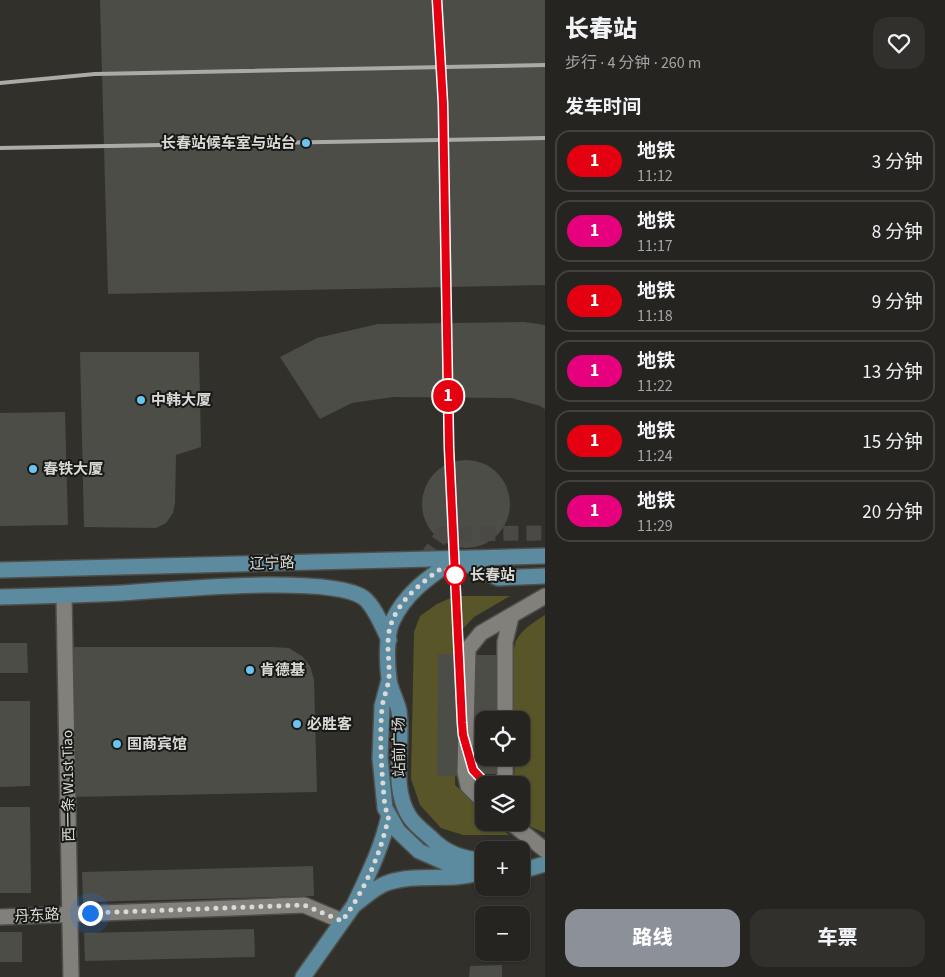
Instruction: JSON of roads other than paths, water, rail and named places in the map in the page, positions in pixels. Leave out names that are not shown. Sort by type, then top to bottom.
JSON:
[{"type":"main road","name":"辽宁路","points":[[0,570],[545,556]]},
{"type":"main road","points":[[455,559],[498,578],[545,576]]},
{"type":"main road","name":"站前广场","points":[[455,559],[417,586],[404,601],[391,624],[388,640],[389,680],[399,711],[399,786],[402,801],[409,817],[446,851],[459,857],[475,859]]},
{"type":"main road","name":"辽宁路","points":[[0,597],[64,596],[250,586],[315,586],[344,590],[364,598],[377,615],[388,640]]},
{"type":"main road","points":[[389,680],[382,706],[380,758],[385,808],[398,831],[419,851],[446,864],[475,868]]},
{"type":"main road","points":[[303,977],[354,905],[378,854],[389,815]]},
{"type":"main road","points":[[530,861],[545,862]]},
{"type":"main road","points":[[530,868],[545,862]]},
{"type":"main road","points":[[354,905],[385,884],[408,878],[460,878],[475,873]]},
{"type":"street","name":"西一条 W.1st Tiao","points":[[64,596],[71,977]]},
{"type":"street","points":[[475,793],[468,786],[465,772],[468,649],[482,633],[545,596]]},
{"type":"street","points":[[505,711],[505,642],[511,616]]},
{"type":"street","points":[[521,831],[545,850]]},
{"type":"street","name":"丹东路","points":[[0,917],[304,905],[342,921]]},
{"type":"tunnel","points":[[425,560],[443,534],[545,533]]},
{"type":"railway","points":[[0,83],[95,74],[545,65]]},
{"type":"railway","points":[[0,148],[545,138]]},
{"type":"metro line","name":"1","points":[[437,0],[443,104],[449,448],[462,723],[463,735],[473,770],[479,776]]},
{"type":"place","name":"长春站候车室与站台","points":[[306,143]]},
{"type":"place","name":"中韩大厦","points":[[141,400]]},
{"type":"place","name":"春铁大厦","points":[[33,469]]},
{"type":"place","name":"长春站","points":[[455,575]]},
{"type":"place","name":"肯德基","points":[[250,670]]},
{"type":"place","name":"必胜客","points":[[297,724]]},
{"type":"place","name":"国商宾馆","points":[[117,744]]}]
